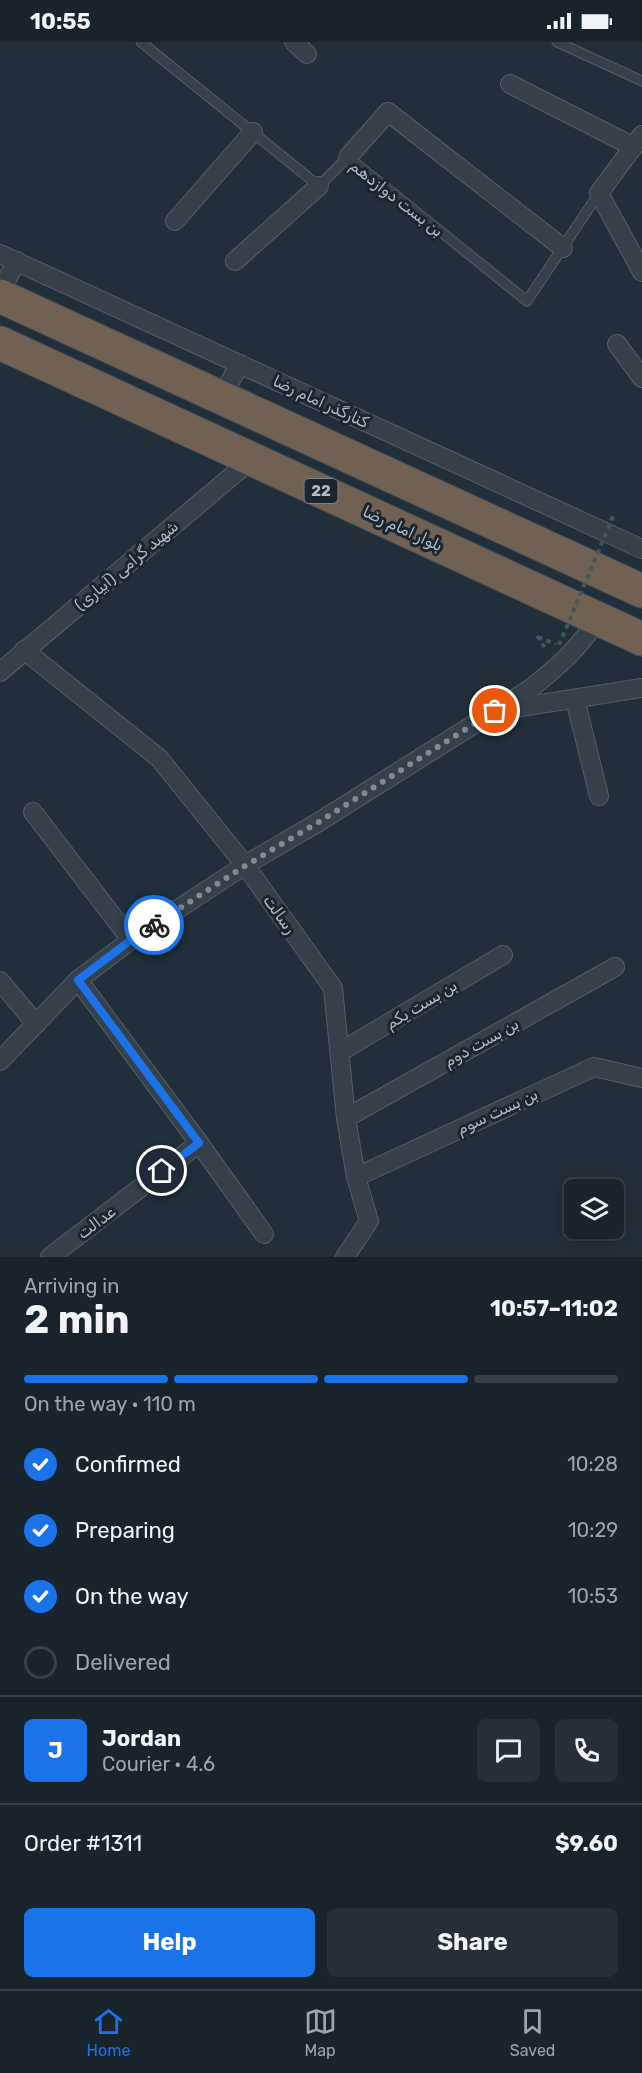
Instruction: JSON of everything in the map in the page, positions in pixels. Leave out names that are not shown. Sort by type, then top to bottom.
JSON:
[{"type":"highway","points":[[0,294],[642,591]]},
{"type":"highway","name":"بلوار امام رضا","points":[[0,343],[642,639]]},
{"type":"street","points":[[510,84],[638,141],[598,193],[642,272]]},
{"type":"street","points":[[348,157],[388,112],[563,248]]},
{"type":"street","points":[[175,221],[253,132]]},
{"type":"street","points":[[235,261],[319,186]]},
{"type":"street","points":[[0,294],[8,257]]},
{"type":"street","name":"کنارگذر امام رضا","points":[[8,257],[642,549]]},
{"type":"street","points":[[617,344],[642,378]]},
{"type":"street","points":[[221,397],[240,364]]},
{"type":"street","name":"شهید گرامی (آبیاری)","points":[[0,672],[252,459]]},
{"type":"street","points":[[0,1060],[78,980],[131,940],[245,866],[530,689],[558,667],[579,646],[599,618]]},
{"type":"street","name":"رسالت","points":[[24,650],[159,758],[245,866],[333,988],[346,1118],[356,1177],[369,1221],[345,1257]]},
{"type":"street","points":[[495,711],[642,688]]},
{"type":"street","points":[[575,699],[599,796]]},
{"type":"street","points":[[33,812],[131,940]]},
{"type":"street","name":"بن بست یکم","points":[[340,1052],[503,955]]},
{"type":"street","name":"بن بست دوم","points":[[346,1118],[615,967]]},
{"type":"street","points":[[78,980],[264,1234]]},
{"type":"street","points":[[0,981],[36,1024]]},
{"type":"street","name":"بن بست سوم","points":[[356,1177],[594,1067],[642,1078]]},
{"type":"street","name":"عدالت","points":[[50,1257],[199,1143]]},
{"type":"lane","points":[[141,42],[319,186]]},
{"type":"lane","points":[[557,42],[642,81]]},
{"type":"lane","name":"بن بست دوازدهم","points":[[319,186],[348,157],[527,301],[598,193]]},
{"type":"path","points":[[537,636],[559,645],[614,514]]},
{"type":"way so far","points":[[154,925],[495,711]]},
{"type":"route","points":[[154,925],[78,980],[199,1143],[162,1171]]}]
